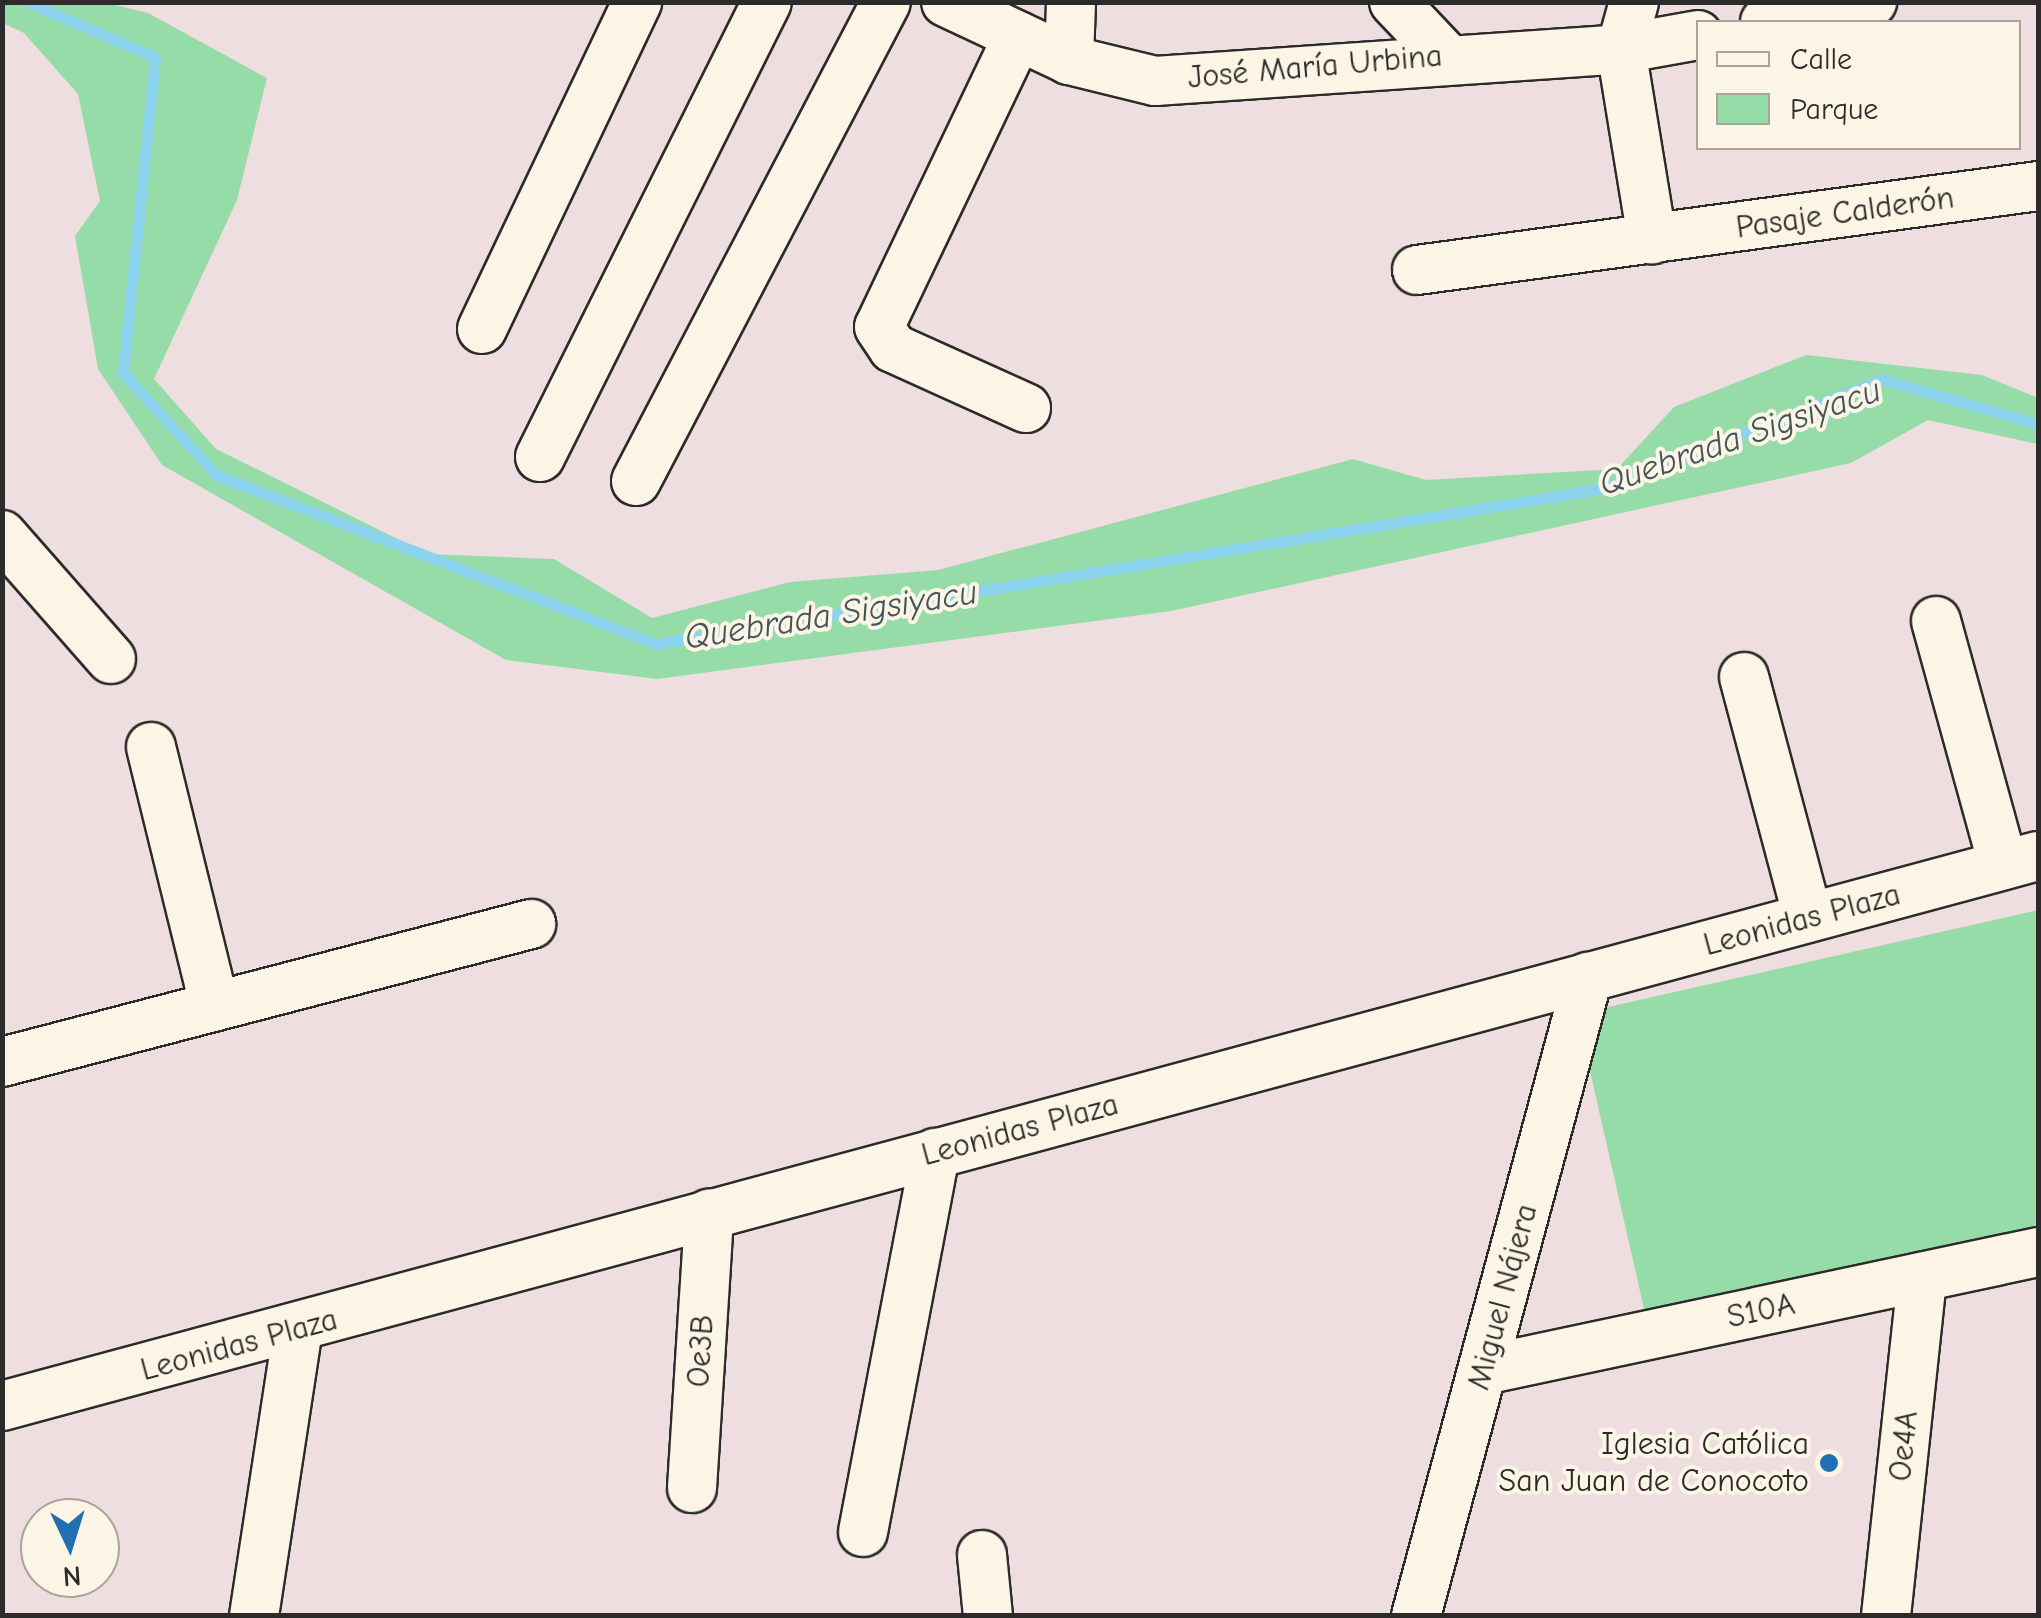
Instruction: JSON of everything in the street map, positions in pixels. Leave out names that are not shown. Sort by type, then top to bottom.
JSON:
[{"type":"street","points":[[482,329],[637,2]]},
{"type":"street","points":[[540,457],[767,2]]},
{"type":"street","points":[[636,481],[886,2]]},
{"type":"street","points":[[1069,60],[1071,2]]},
{"type":"street","points":[[1394,2],[1444,56]]},
{"type":"street","points":[[1634,2],[1622,49],[1652,239]]},
{"type":"street","points":[[1776,20],[1872,2]]},
{"type":"street","name":"José María Urbina","points":[[956,5],[1069,60],[1155,81],[1444,56],[1622,49],[1696,35]]},
{"type":"street","points":[[1018,36],[878,327],[893,348],[1026,408]]},
{"type":"street","name":"Pasaje Calderón","points":[[1417,270],[2038,186]]},
{"type":"street","points":[[2,535],[111,659]]},
{"type":"street","points":[[1936,621],[2021,861]]},
{"type":"street","points":[[1744,677],[1808,918]]},
{"type":"street","points":[[151,747],[214,1003]]},
{"type":"street","name":"Leonidas Plaza","points":[[2,1406],[298,1330],[709,1214],[2021,861]]},
{"type":"street","points":[[2,1062],[214,1003],[531,924]]},
{"type":"street","name":"Miguel Nájera","points":[[1416,1616],[1588,977]]},
{"type":"street","points":[[863,1532],[934,1153]]},
{"type":"street","name":"Oe3B","points":[[692,1488],[709,1214]]},
{"type":"street","name":"S10A","points":[[1484,1370],[2038,1252]]},
{"type":"street","name":"Oe4A","points":[[1886,1616],[1922,1278]]},
{"type":"street","points":[[254,1616],[298,1330]]},
{"type":"street","points":[[982,1555],[988,1616]]},
{"type":"green space","points":[[3,2],[107,3],[148,13],[267,78],[237,200],[154,379],[216,449],[428,554],[554,559],[652,618],[790,582],[938,570],[1353,459],[1426,480],[1617,469],[1674,407],[1806,355],[1982,375],[2038,398],[2038,444],[1928,420],[1851,463],[1171,611],[657,679],[506,660],[162,465],[98,369],[75,236],[100,201],[78,94],[24,33],[3,23]]},
{"type":"green space","points":[[2038,910],[2038,1225],[1645,1313],[1577,1014]]},
{"type":"waterway","name":"Quebrada Sigsiyacu","points":[[27,2],[155,57],[123,373],[216,475],[656,644],[1600,489],[1882,379],[2038,424]]},
{"type":"place","name":"Iglesia Católica San Juan de Conocoto","points":[[1829,1463]]}]
